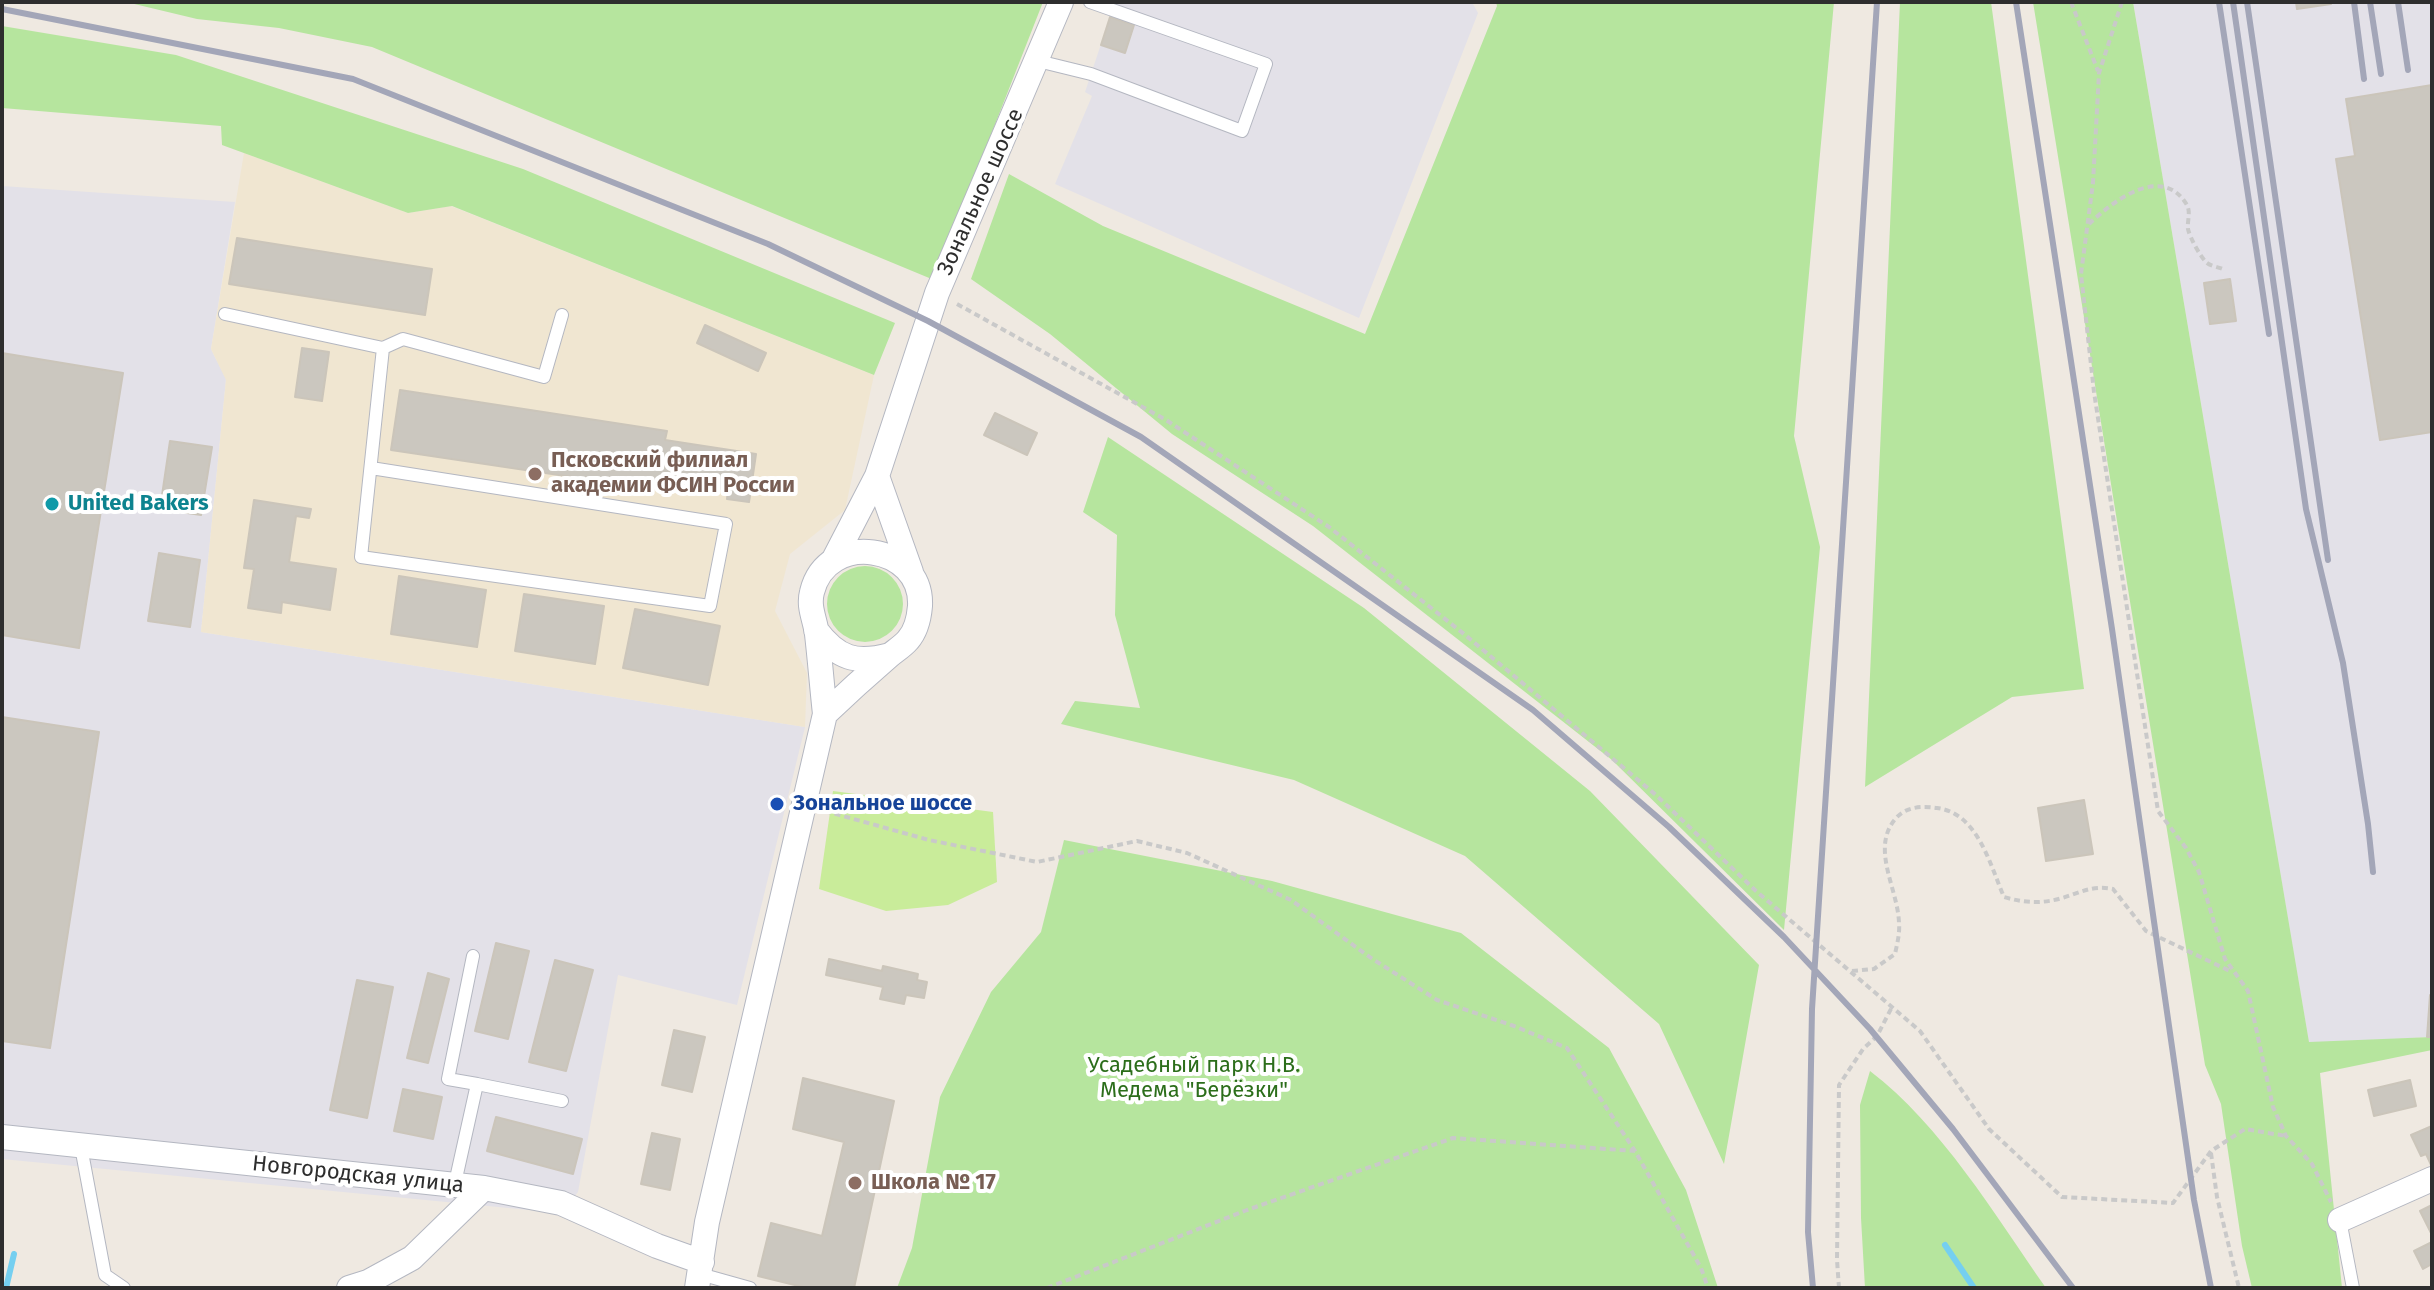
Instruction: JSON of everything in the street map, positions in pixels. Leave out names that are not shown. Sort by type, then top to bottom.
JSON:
[{"type":"street","name":"Зональное шоссе","points":[[700,1275],[707,1222],[825,714],[811,611],[812,591],[820,573],[834,559],[877,476],[937,293],[1061,2]]},
{"type":"street","points":[[825,714],[909,640],[919,619],[920,595],[877,476]]},
{"type":"street","points":[[834,559],[852,551],[872,550],[894,558],[911,574]]},
{"type":"street","points":[[816,630],[828,646],[844,656],[867,661],[890,655]]},
{"type":"street","name":"Новгородская улица","points":[[2,1137],[455,1183],[561,1203],[657,1246],[700,1275]]},
{"type":"street","points":[[2340,1220],[2432,1179]]},
{"type":"street","points":[[349,1288],[368,1282],[412,1258],[484,1188]]},
{"type":"lane","points":[[1038,61],[1091,74],[1242,131],[1266,64],[1090,2]]},
{"type":"lane","points":[[225,314],[383,348],[403,339],[544,377],[562,315]]},
{"type":"lane","points":[[371,468],[726,524],[710,606],[361,557],[383,348]]},
{"type":"lane","points":[[473,956],[448,1079],[562,1101]]},
{"type":"lane","points":[[455,1183],[477,1084]]},
{"type":"lane","points":[[81,1147],[105,1275],[124,1288]]},
{"type":"lane","points":[[2340,1220],[2353,1288]]},
{"type":"lane","points":[[700,1275],[750,1288]]},
{"type":"path","points":[[2071,2],[2099,73]]},
{"type":"path","points":[[2122,2],[2099,73],[2093,183],[2081,274],[2094,392],[2158,811],[2186,848],[2199,872],[2225,959],[2248,991],[2273,1107],[2286,1136],[2312,1164],[2340,1220]]},
{"type":"path","points":[[2088,226],[2105,209],[2137,190],[2158,184],[2176,190],[2189,208],[2188,231],[2200,252],[2207,263],[2223,269]]},
{"type":"path","points":[[937,293],[1166,420],[1329,527],[1464,634],[1656,795],[1756,891],[1920,1031],[1989,1129],[2062,1197],[2173,1203],[2211,1151],[2245,1129],[2286,1136]]},
{"type":"path","points":[[1850,971],[1874,969],[1895,954],[1899,922],[1884,851],[1888,826],[1904,809],[1926,806],[1952,810],[1974,831],[2004,897],[2025,903],[2062,898],[2097,886],[2113,889],[2146,931],[2236,975]]},
{"type":"path","points":[[823,810],[929,840],[1037,862],[1137,841],[1187,853],[1291,900],[1371,958],[1437,1000],[1567,1048],[1635,1151],[1701,1268],[1708,1288]]},
{"type":"path","points":[[1839,1288],[1839,1085],[1863,1049],[1877,1036],[1892,1007]]},
{"type":"path","points":[[1047,1288],[1247,1210],[1453,1138],[1635,1151]]},
{"type":"path","points":[[2211,1151],[2217,1197],[2239,1288]]},
{"type":"shaded area","points":[[1115,2],[1472,2],[1478,13],[1359,318],[1055,184],[1092,96],[1085,92]]},
{"type":"shaded area","points":[[2133,2],[2432,2],[2432,1037],[2309,1043]]},
{"type":"shaded area","name":"Псковский филиал академии ФСИН России","points":[[244,153],[408,213],[451,206],[874,375],[845,510],[790,554],[775,611],[807,673],[805,727],[201,632],[226,380],[211,349]]},
{"type":"shaded area","points":[[2,186],[235,202],[211,349],[226,379],[201,632],[805,727],[737,1005],[618,975],[578,1192],[560,1213],[2,1159]]},
{"type":"green space","points":[[126,2],[1043,2],[934,280],[372,47],[279,28],[197,19]]},
{"type":"green space","points":[[1496,2],[1834,2],[1794,436],[1820,547],[1784,930],[1612,760],[1313,526],[1172,434],[1050,334],[971,279],[1009,174],[1103,226],[1365,334]]},
{"type":"green space","points":[[1900,2],[1991,2],[2084,689],[2012,697],[1865,787]]},
{"type":"green space","points":[[2033,2],[2133,2],[2309,1042],[2432,1037],[2432,1050],[2320,1073],[2342,1288],[2252,1288],[2242,1246],[2221,1104],[2205,1065]]},
{"type":"green space","points":[[2,26],[176,55],[523,169],[895,323],[874,375],[452,206],[408,213],[222,145],[221,126],[2,108]]},
{"type":"green space","points":[[1108,437],[1364,608],[1590,791],[1759,965],[1724,1164],[1659,1024],[1465,856],[1294,780],[1061,724],[1075,701],[1140,708],[1115,615],[1117,535],[1083,512]]},
{"type":"green space","points":[[865,566],[879,569],[892,577],[900,590],[903,604],[900,618],[892,631],[879,639],[865,642],[851,639],[838,631],[830,618],[827,604],[830,590],[838,577],[851,569]]},
{"type":"green space","points":[[833,791],[993,812],[997,882],[948,905],[886,911],[819,889]]},
{"type":"green space","name":"Усадебный парк Н.В. Медема \"Берёзки\"","points":[[1064,840],[1272,881],[1461,933],[1609,1048],[1686,1190],[1718,1288],[897,1288],[912,1248],[940,1097],[991,992],[1041,932]]},
{"type":"green space","points":[[1870,1071],[1920,1117],[1966,1172],[2046,1288],[1865,1288],[1860,1105]]},
{"type":"building","points":[[2296,2],[2331,2],[2331,4],[2297,9]]},
{"type":"building","points":[[1110,17],[1134,25],[1125,53],[1101,45]]},
{"type":"building","points":[[2432,85],[2432,432],[2380,440],[2336,159],[2355,156],[2346,99]]},
{"type":"building","points":[[237,238],[432,269],[425,315],[229,284]]},
{"type":"building","points":[[2230,279],[2236,321],[2210,324],[2204,283]]},
{"type":"building","points":[[705,325],[766,353],[758,371],[697,343]]},
{"type":"building","points":[[302,348],[329,352],[322,401],[295,397]]},
{"type":"building","name":"United Bakers","points":[[2,353],[123,373],[79,648],[2,635]]},
{"type":"building","points":[[400,390],[667,431],[665,440],[756,454],[749,502],[727,499],[728,490],[675,481],[674,487],[646,482],[646,488],[391,450]]},
{"type":"building","points":[[995,413],[1037,433],[1027,455],[984,435]]},
{"type":"building","points":[[170,441],[212,447],[201,515],[160,509]]},
{"type":"building","points":[[254,500],[311,509],[309,518],[296,516],[289,562],[336,569],[330,610],[282,602],[281,613],[248,608],[254,569],[244,568]]},
{"type":"building","points":[[159,553],[200,560],[190,627],[148,621]]},
{"type":"building","points":[[399,576],[486,590],[477,647],[391,634]]},
{"type":"building","points":[[524,594],[604,606],[595,664],[515,651]]},
{"type":"building","points":[[635,609],[720,626],[708,685],[623,668]]},
{"type":"building","points":[[2,717],[99,732],[50,1048],[2,1041]]},
{"type":"building","points":[[2084,800],[2093,854],[2046,861],[2038,808]]},
{"type":"building","points":[[496,943],[529,951],[508,1039],[475,1031]]},
{"type":"building","points":[[829,959],[882,971],[883,966],[918,974],[917,980],[927,982],[924,998],[906,995],[904,1004],[880,999],[883,987],[826,975]]},
{"type":"building","points":[[555,960],[593,970],[566,1071],[529,1062]]},
{"type":"building","points":[[428,973],[449,979],[428,1063],[407,1058]]},
{"type":"building","points":[[357,980],[393,987],[367,1118],[330,1110]]},
{"type":"building","points":[[2430,995],[2432,1037],[2427,1037]]},
{"type":"building","points":[[674,1030],[705,1037],[692,1092],[662,1085]]},
{"type":"building","name":"Школа № 17","points":[[803,1078],[894,1101],[854,1288],[807,1288],[758,1276],[771,1223],[822,1236],[844,1142],[793,1129]]},
{"type":"building","points":[[2410,1080],[2416,1106],[2374,1116],[2368,1090]]},
{"type":"building","points":[[403,1089],[442,1097],[433,1139],[394,1131]]},
{"type":"building","points":[[496,1117],[582,1139],[573,1174],[487,1151]]},
{"type":"building","points":[[2432,1126],[2432,1167],[2426,1154],[2421,1156],[2411,1135]]},
{"type":"building","points":[[652,1133],[680,1139],[670,1190],[641,1184]]},
{"type":"building","points":[[2432,1205],[2432,1235],[2420,1211]]},
{"type":"building","points":[[2432,1242],[2432,1264],[2423,1269],[2414,1251]]},
{"type":"waterway","points":[[1945,1245],[1974,1288]]},
{"type":"waterway","points":[[6,1288],[14,1254]]},
{"type":"railway","points":[[1813,1288],[1808,1232],[1812,1009],[1877,2]]},
{"type":"railway","points":[[2016,2],[2112,629],[2194,1200],[2211,1288]]},
{"type":"railway","points":[[2219,2],[2269,334]]},
{"type":"railway","points":[[2233,2],[2306,509],[2343,663],[2373,872]]},
{"type":"railway","points":[[2247,2],[2328,560]]},
{"type":"railway","points":[[2354,2],[2364,79]]},
{"type":"railway","points":[[2370,2],[2381,74]]},
{"type":"railway","points":[[2398,2],[2408,70]]},
{"type":"railway","points":[[2,9],[353,79],[768,244],[928,321],[1141,437],[1533,710],[1669,827],[1784,937],[1870,1029],[1953,1129],[2073,1288]]},
{"type":"place","name":"Псковский филиал академии ФСИН России","points":[[535,474]]},
{"type":"place","name":"United Bakers","points":[[52,504]]},
{"type":"place","name":"Зональное шоссе","points":[[777,804]]},
{"type":"place","name":"Школа № 17","points":[[855,1183]]}]
